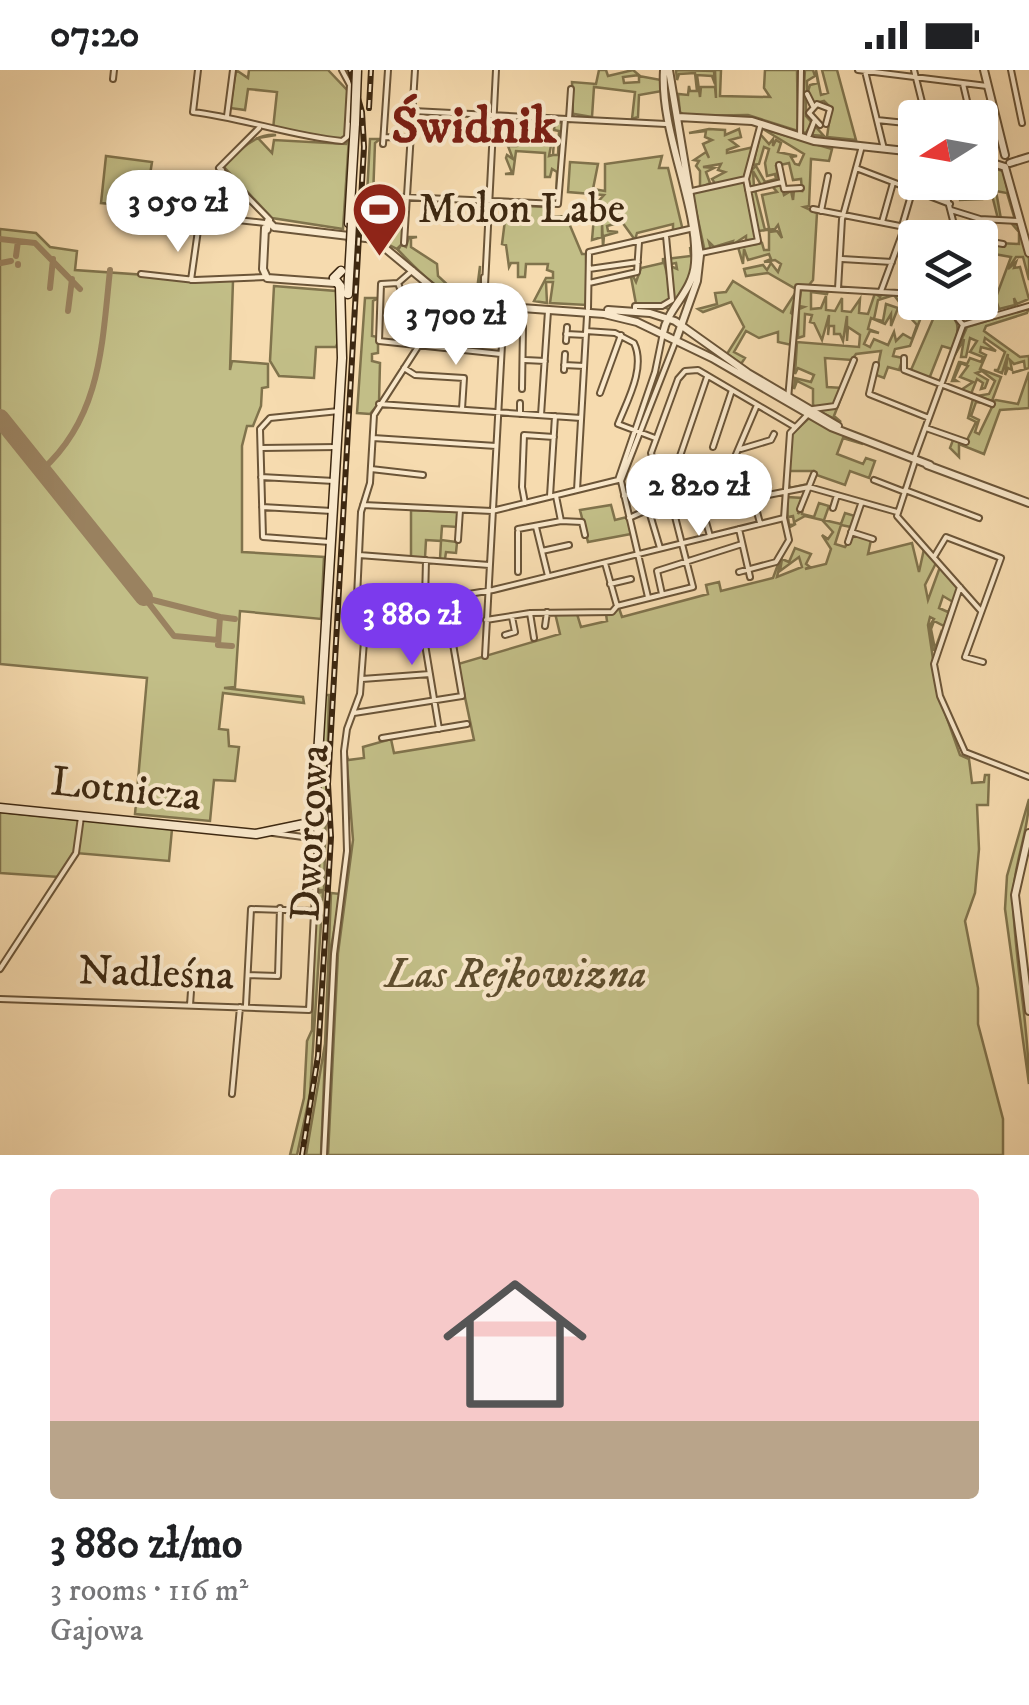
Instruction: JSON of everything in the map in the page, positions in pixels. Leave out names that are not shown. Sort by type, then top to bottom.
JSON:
[{"type":"main road","points":[[309,819],[319,790],[344,330],[341,279],[350,242],[357,70]]},
{"type":"main road","name":"Lotnicza","points":[[0,808],[246,832],[271,832],[309,819]]},
{"type":"main road","name":"Lotnicza","points":[[246,832],[309,819]]},
{"type":"street","points":[[113,80],[114,70]]},
{"type":"street","points":[[198,70],[194,112],[228,116],[259,128],[344,141],[350,92],[342,70]]},
{"type":"street","points":[[228,116],[233,70]]},
{"type":"street","points":[[388,70],[383,140],[411,138]]},
{"type":"street","points":[[406,240],[415,70]]},
{"type":"street","points":[[482,301],[496,70]]},
{"type":"street","points":[[637,431],[682,326],[699,272],[666,70]]},
{"type":"street","points":[[800,137],[801,70]]},
{"type":"street","points":[[858,70],[988,86]]},
{"type":"street","points":[[914,70],[922,100]]},
{"type":"street","points":[[984,70],[1029,252]]},
{"type":"street","points":[[1010,70],[1022,124]]},
{"type":"street","points":[[870,71],[884,149]]},
{"type":"street","points":[[963,84],[967,100]]},
{"type":"street","points":[[381,196],[558,204],[571,89]]},
{"type":"street","points":[[808,94],[812,106],[809,116],[818,125],[809,133]]},
{"type":"street","points":[[812,106],[829,106],[826,124]]},
{"type":"street","points":[[413,112],[761,123],[800,137],[898,150]]},
{"type":"street","points":[[877,120],[898,122]]},
{"type":"street","points":[[672,121],[693,229]]},
{"type":"street","points":[[698,255],[758,241],[746,179],[761,123]]},
{"type":"street","points":[[214,218],[220,169],[259,128]]},
{"type":"street","points":[[838,289],[843,215],[862,146]]},
{"type":"street","points":[[998,160],[1026,158]]},
{"type":"street","points":[[779,165],[786,190],[801,188]]},
{"type":"street","points":[[856,168],[898,185]]},
{"type":"street","points":[[220,169],[268,224],[266,277]]},
{"type":"street","points":[[822,211],[828,176]]},
{"type":"street","points":[[688,192],[746,179]]},
{"type":"street","points":[[748,190],[782,182]]},
{"type":"street","points":[[882,222],[893,183]]},
{"type":"street","points":[[932,200],[980,219],[1024,225]]},
{"type":"street","points":[[948,200],[954,220]]},
{"type":"street","points":[[813,209],[898,225]]},
{"type":"street","points":[[192,280],[200,218],[374,239],[449,300],[588,311],[624,318],[676,340],[788,399]]},
{"type":"street","points":[[577,490],[590,252],[693,229]]},
{"type":"street","points":[[635,312],[634,306],[662,306],[672,300],[666,236]]},
{"type":"street","points":[[590,283],[637,272],[639,242]]},
{"type":"street","points":[[998,243],[1003,244]]},
{"type":"street","points":[[881,291],[898,244]]},
{"type":"street","points":[[648,597],[619,480],[656,372],[662,334],[689,287],[698,255]]},
{"type":"street","points":[[840,258],[892,262]]},
{"type":"street","points":[[622,275],[623,262]]},
{"type":"street","points":[[590,269],[638,262]]},
{"type":"street","points":[[413,270],[398,283],[376,284],[380,296],[379,341],[502,354]]},
{"type":"street","points":[[141,274],[192,280],[266,277],[303,283],[341,279]]},
{"type":"street","points":[[398,283],[406,308],[439,315]]},
{"type":"street","points":[[788,399],[798,287],[898,292]]},
{"type":"street","points":[[380,404],[449,300]]},
{"type":"street","points":[[482,301],[668,318],[810,413],[861,439],[1028,502]]},
{"type":"street","points":[[485,656],[506,306]]},
{"type":"street","points":[[965,325],[1029,306]]},
{"type":"street","points":[[541,415],[548,310]]},
{"type":"street","points":[[960,320],[965,325]]},
{"type":"street","points":[[454,323],[503,326]]},
{"type":"street","points":[[897,512],[965,325]]},
{"type":"street","points":[[522,389],[524,328]]},
{"type":"street","points":[[566,342],[566,331],[632,340],[638,356],[618,424],[656,438]]},
{"type":"street","points":[[600,393],[621,336]]},
{"type":"street","points":[[565,354],[564,367],[584,366]]},
{"type":"street","points":[[904,358],[902,370],[992,404]]},
{"type":"street","points":[[523,360],[545,361]]},
{"type":"street","points":[[739,572],[772,564],[789,540],[784,518],[790,435],[810,413],[834,406],[854,360]]},
{"type":"street","points":[[876,366],[870,395],[929,418]]},
{"type":"street","points":[[404,368],[413,375],[464,378],[462,409]]},
{"type":"street","points":[[486,620],[530,613],[609,612],[616,606],[693,586],[651,455],[680,375],[693,369],[795,427]]},
{"type":"street","points":[[687,497],[680,456],[708,376]]},
{"type":"street","points":[[713,447],[732,390]]},
{"type":"street","points":[[520,403],[520,414]]},
{"type":"street","points":[[380,404],[581,418]]},
{"type":"street","name":"Dworcowa","points":[[324,1155],[334,954],[347,851],[344,751],[362,679],[365,611],[356,600],[363,505],[380,404]]},
{"type":"street","points":[[738,490],[734,459],[757,405]]},
{"type":"street","points":[[331,542],[263,537],[261,448],[264,422],[339,411]]},
{"type":"street","points":[[555,416],[553,496],[561,521]]},
{"type":"street","points":[[926,428],[966,442]]},
{"type":"street","points":[[740,449],[771,440],[774,434],[788,433]]},
{"type":"street","points":[[526,502],[522,487],[524,435],[554,436]]},
{"type":"street","points":[[372,438],[496,446]]},
{"type":"street","points":[[261,448],[336,447]]},
{"type":"street","points":[[708,462],[712,490]]},
{"type":"street","points":[[371,470],[424,474]]},
{"type":"street","points":[[800,510],[814,474]]},
{"type":"street","points":[[261,477],[334,481]]},
{"type":"street","points":[[363,505],[492,511],[619,480]]},
{"type":"street","points":[[874,480],[979,518]]},
{"type":"street","points":[[629,518],[712,490],[766,488],[768,495],[810,486],[897,512],[981,610]]},
{"type":"street","points":[[726,490],[732,512]]},
{"type":"street","points":[[751,490],[760,524]]},
{"type":"street","points":[[624,496],[640,492]]},
{"type":"street","points":[[698,494],[710,536]]},
{"type":"street","points":[[833,508],[837,495]]},
{"type":"street","points":[[848,542],[862,502]]},
{"type":"street","points":[[262,507],[332,511]]},
{"type":"street","points":[[458,540],[460,510]]},
{"type":"street","points":[[649,511],[660,548]]},
{"type":"street","points":[[365,611],[488,591],[784,518]]},
{"type":"street","points":[[518,572],[518,530],[561,521],[582,522],[585,535]]},
{"type":"street","points":[[536,527],[548,576]]},
{"type":"street","points":[[738,529],[750,576]]},
{"type":"street","points":[[851,532],[873,538]]},
{"type":"street","points":[[934,557],[946,538],[1000,558],[965,656],[982,662]]},
{"type":"street","points":[[542,552],[569,544]]},
{"type":"street","points":[[662,594],[656,571],[742,544]]},
{"type":"street","points":[[359,555],[489,564]]},
{"type":"street","points":[[426,560],[421,602],[423,631],[440,729]]},
{"type":"street","points":[[604,562],[616,606]]},
{"type":"street","points":[[610,584],[631,579]]},
{"type":"street","points":[[960,587],[935,657],[939,693],[961,748],[1029,777]]},
{"type":"street","points":[[352,714],[462,696],[445,598]]},
{"type":"street","points":[[546,626],[547,612]]},
{"type":"street","points":[[530,613],[534,638]]},
{"type":"street","points":[[505,636],[517,630],[512,617]]},
{"type":"street","points":[[384,638],[423,631]]},
{"type":"street","points":[[362,679],[430,674]]},
{"type":"street","points":[[382,738],[466,724]]},
{"type":"street","points":[[0,970],[76,853],[81,816]]},
{"type":"street","points":[[232,1094],[248,975],[250,910],[314,911],[318,839],[309,819]]},
{"type":"street","points":[[271,832],[318,839]]},
{"type":"street","points":[[1029,833],[1015,889],[1029,1011]]},
{"type":"street","points":[[248,975],[278,976],[280,908]]},
{"type":"street","name":"Nadleśna","points":[[0,999],[310,1010],[314,911]]},
{"type":"street","points":[[190,1005],[192,977]]},
{"type":"green space","points":[[236,70],[248,78],[249,70],[328,70],[348,91],[346,136],[341,140],[273,129],[277,92],[248,89],[245,110],[230,108]]},
{"type":"green space","points":[[599,70],[606,70],[608,76],[633,70],[639,75],[623,77],[624,83],[639,82],[639,76],[661,80],[662,91],[639,95],[638,117],[632,119],[635,92],[594,87],[592,117],[574,114],[573,118],[572,82],[596,84]]},
{"type":"green space","points":[[676,70],[714,71],[715,84],[712,76],[697,75],[700,97],[701,87],[715,87],[716,98],[715,70],[721,70],[720,96],[770,97],[764,88],[765,70],[797,70],[798,131],[748,115],[685,116],[680,112],[678,94],[688,95],[689,86],[690,91],[697,91],[695,73],[679,74],[677,80]]},
{"type":"green space","points":[[805,70],[813,70],[815,76],[807,81],[807,94],[810,85],[818,83],[816,70],[821,95],[828,93],[822,70],[837,70],[856,140],[827,137],[831,108],[824,101],[812,104],[806,97],[806,116],[824,136],[812,135],[809,128],[806,133],[801,132]]},
{"type":"green space","points":[[555,121],[562,123],[557,202],[551,201],[556,199],[557,172],[552,169],[550,177],[545,177],[545,153],[516,151],[513,174],[505,174],[512,173],[506,158],[507,155],[513,159],[508,146],[516,146],[515,138],[520,134],[535,137],[526,138],[526,144],[539,144],[541,137],[552,140],[549,156],[558,155],[559,131],[554,130]]},
{"type":"green space","points":[[350,123],[343,229],[272,218],[224,167],[258,138],[272,153],[274,140],[346,144]]},
{"type":"green space","points":[[709,129],[725,130],[725,135],[739,129],[741,137],[730,140],[738,146],[727,153],[754,147],[744,177],[716,185],[712,179],[725,172],[718,170],[721,164],[703,167],[714,168],[706,172],[710,183],[700,188],[700,171],[696,166],[699,161],[694,160],[706,152],[709,158],[703,144],[712,140],[705,137],[706,131],[689,133]]},
{"type":"green space","points":[[763,129],[832,149],[829,161],[811,159],[809,206],[804,207],[817,213],[813,280],[809,285],[796,285],[796,289],[768,273],[746,276],[744,269],[763,265],[767,270],[771,263],[778,272],[781,264],[775,260],[764,262],[771,259],[769,254],[748,260],[744,249],[743,264],[738,247],[762,243],[764,250],[769,250],[769,232],[777,231],[782,238],[778,225],[775,229],[758,231],[750,190],[755,190],[765,230],[769,228],[762,195],[777,192],[772,186],[765,188],[781,183],[784,195],[791,191],[793,200],[794,190],[802,191],[801,179],[793,180],[789,163],[776,166],[779,181],[761,185],[753,171],[754,187],[748,187],[748,173],[756,166],[765,182],[776,179],[775,174],[767,176],[769,149],[764,147],[759,164],[753,165],[760,134],[769,144],[773,139],[773,146],[776,140],[781,143],[778,152],[797,156],[791,157],[795,164],[799,165],[804,154]]},
{"type":"green space","points":[[370,139],[380,139],[375,143],[372,225],[378,225],[379,198],[404,200],[406,237],[402,245],[406,247],[409,237],[417,237],[411,238],[411,247],[437,264],[438,276],[452,289],[477,290],[480,266],[478,295],[473,295],[474,300],[451,294],[432,282],[398,250],[401,245],[397,249],[365,232]]},
{"type":"green space","points":[[106,156],[152,162],[145,207],[101,203]]},
{"type":"green space","points":[[662,156],[659,168],[668,168],[683,231],[673,231],[673,224],[637,233],[635,240],[622,222],[607,226],[608,231],[618,232],[604,236],[603,248],[602,221],[602,237],[592,240],[595,205],[604,195],[568,192],[570,162],[598,164],[593,189],[605,191],[605,164]]},
{"type":"green space","points":[[998,169],[1003,171],[1015,220],[1007,193],[998,191]]},
{"type":"green space","points":[[744,181],[756,240],[746,240],[746,236],[732,245],[733,241],[714,247],[709,242],[711,250],[705,252],[692,192]]},
{"type":"green space","points":[[993,200],[998,200],[998,219]]},
{"type":"green space","points":[[504,205],[545,207],[546,222],[551,222],[547,218],[548,205],[554,205],[549,217],[566,216],[582,254],[586,254],[587,305],[550,303],[553,282],[546,282],[547,303],[534,301],[546,278],[553,278],[553,272],[547,270],[548,264],[526,264],[525,277],[518,277],[518,263],[509,267],[506,245],[502,244],[506,212],[523,213],[524,208],[505,206],[503,214]]},
{"type":"green space","points":[[1019,224],[1029,259],[1029,280],[1023,257],[1016,257],[1008,269],[1016,262],[1014,268],[1020,267],[1029,299],[1017,304],[1014,298],[1015,305],[999,309],[998,292],[1011,257],[998,255],[998,243],[1019,244],[1019,232],[1013,225]]},
{"type":"green space","points":[[0,229],[36,233],[50,247],[77,251],[75,270],[233,281],[230,370],[232,361],[268,364],[268,387],[262,388],[261,406],[253,426],[247,426],[242,446],[242,552],[324,557],[321,619],[240,611],[235,687],[224,688],[303,697],[304,703],[223,693],[219,729],[228,730],[229,746],[239,747],[235,781],[214,780],[210,821],[135,814],[147,678],[0,664]]},
{"type":"green space","points":[[690,247],[693,269],[672,311],[636,304],[631,277],[617,279],[632,274],[636,282],[641,268],[663,263],[663,258],[668,278],[671,273],[666,264],[677,269],[676,263],[666,259],[691,256]]},
{"type":"green space","points":[[733,281],[783,312],[796,292],[791,313],[795,316],[792,371],[792,345],[778,342],[778,332],[759,338],[746,331],[734,352],[745,358],[741,364],[727,354],[744,327],[731,302],[703,312],[698,309],[717,304],[715,293],[726,292]]},
{"type":"green space","points":[[274,286],[336,291],[338,342],[336,347],[316,347],[314,378],[279,376],[270,361]]},
{"type":"green space","points":[[801,290],[828,290],[827,294],[811,292],[811,309],[821,308],[826,296],[826,310],[835,311],[842,298],[842,311],[851,312],[860,299],[859,313],[868,314],[875,293],[880,297],[882,293],[898,294],[898,300],[894,295],[878,300],[874,319],[883,321],[886,304],[898,308],[891,326],[891,314],[885,324],[871,318],[868,329],[879,333],[870,331],[864,344],[870,347],[874,339],[888,345],[894,332],[896,341],[903,334],[912,339],[917,325],[912,320],[920,320],[910,346],[895,349],[893,356],[903,358],[899,370],[888,367],[884,378],[876,375],[881,351],[856,354],[852,360],[825,358],[827,387],[843,388],[851,372],[834,416],[841,422],[816,410],[822,412],[813,405],[813,389],[797,381],[794,389],[795,378],[811,382],[814,375],[798,368],[795,374],[797,342],[859,347],[860,335],[848,327],[847,341],[847,316],[843,341],[840,334],[834,334],[834,326],[829,326],[828,335],[829,315],[822,340],[810,322],[812,315],[805,314],[804,336],[798,338],[799,309],[804,307],[799,306]]},
{"type":"green space","points":[[365,298],[379,298],[373,301],[372,336],[378,337],[378,353],[372,354],[372,361],[380,363],[379,403],[370,414],[357,413]]},
{"type":"green space","points":[[1029,308],[1027,313],[986,326],[984,331],[1020,357],[1029,356],[1029,368],[1012,373],[1025,369],[1024,361],[1014,364],[1010,360],[1012,370],[1008,368],[1005,375],[1008,354],[1002,373],[994,370],[998,370],[1005,352],[985,338],[984,342],[996,351],[981,347],[980,352],[986,355],[980,369],[1001,377],[992,401],[977,396],[989,394],[995,381],[982,371],[976,373],[988,380],[985,388],[981,389],[983,383],[977,379],[971,394],[961,390],[973,382],[960,377],[968,366],[961,363],[954,379],[957,381],[952,381],[959,362],[967,364],[970,358],[981,362],[983,357],[970,352],[977,341],[970,338],[966,357],[961,357],[964,339],[955,355],[967,327]]},
{"type":"green space","points":[[933,320],[955,320],[958,329],[952,349],[942,346],[929,379],[902,367],[911,370]]},
{"type":"green space","points":[[1029,372],[1029,408],[1000,410],[984,454],[959,444],[959,457],[950,448],[953,440],[965,444],[976,422],[968,418],[973,399],[984,403],[976,402],[971,416],[979,420],[975,432],[979,434],[992,407],[986,404],[996,400],[1018,404]]},
{"type":"green space","points":[[809,418],[863,444],[843,438],[837,454],[863,464],[866,458],[875,461],[869,478],[850,471],[845,485],[814,474],[809,485],[790,488],[808,484],[813,471],[788,471],[790,436]]},
{"type":"green space","name":"Las Rejkowizna","points":[[787,497],[803,498],[798,514],[803,507],[802,514],[814,517],[819,503],[829,506],[824,520],[841,524],[845,513],[855,516],[851,527],[841,525],[835,544],[845,547],[854,535],[871,540],[868,554],[912,543],[919,572],[924,549],[936,563],[925,585],[928,600],[940,567],[958,587],[953,602],[943,596],[939,608],[948,612],[952,604],[944,626],[934,621],[931,629],[935,649],[942,630],[935,650],[930,625],[934,619],[930,617],[928,625],[938,693],[960,755],[969,759],[972,783],[984,782],[985,775],[989,775],[988,805],[977,805],[975,893],[965,921],[978,988],[978,1024],[1003,1119],[1003,1155],[328,1155],[338,953],[353,840],[346,752],[348,760],[364,758],[363,747],[391,739],[394,753],[474,740],[458,664],[560,634],[555,613],[577,614],[581,627],[607,621],[606,614],[619,608],[622,617],[708,594],[706,585],[719,582],[721,591],[773,578],[784,548],[777,577],[802,567],[799,557],[780,571],[782,559],[789,562],[795,548],[811,554],[806,564],[810,567],[805,569],[826,564],[831,549],[822,535],[828,539],[833,532],[822,520],[805,516],[794,522],[793,516],[788,517],[789,525],[796,524],[788,528]]},
{"type":"green space","points":[[611,505],[615,520],[627,517],[631,534],[588,542],[580,510]]},
{"type":"green space","points":[[411,510],[458,512],[458,527],[442,526],[441,540],[457,542],[456,553],[446,552],[445,559],[440,559],[441,541],[426,540],[425,558],[411,557]]},
{"type":"green space","points":[[324,695],[329,695],[324,890],[317,890]]},
{"type":"green space","points":[[1029,799],[1013,898],[1029,1084],[1005,909],[1007,876]]},
{"type":"green space","points":[[0,812],[172,829],[169,861],[76,853],[59,877],[0,873]]},
{"type":"green space","points":[[323,892],[310,1094],[297,1155],[290,1155],[304,1098],[307,1041],[312,1030],[316,893]]},
{"type":"green space","points":[[331,893],[341,894],[329,958],[321,1155],[306,1155],[325,1044]]},
{"type":"taxiway","points":[[0,239],[35,243],[80,289]]},
{"type":"taxiway","points":[[16,256],[18,241]]},
{"type":"taxiway","points":[[50,288],[53,259]]},
{"type":"taxiway","points":[[1,263],[11,261]]},
{"type":"taxiway","points":[[42,470],[62,449],[87,403],[101,352],[110,270]]},
{"type":"taxiway","points":[[68,311],[72,279]]},
{"type":"taxiway","points":[[144,597],[174,636],[218,640]]},
{"type":"taxiway","points":[[145,598],[220,617]]},
{"type":"taxiway","points":[[232,646],[218,645],[220,617],[235,619]]},
{"type":"runway","points":[[0,418],[144,597]]},
{"type":"railway","points":[[302,1155],[318,1056],[331,837],[328,784],[364,147],[362,112],[350,70]]},
{"type":"railway","points":[[369,108],[371,70]]},
{"type":"place","name":"Molon Labe","points":[[379,259]]},
{"type":"district","name":"Świdnik","points":[[474,127]]}]
